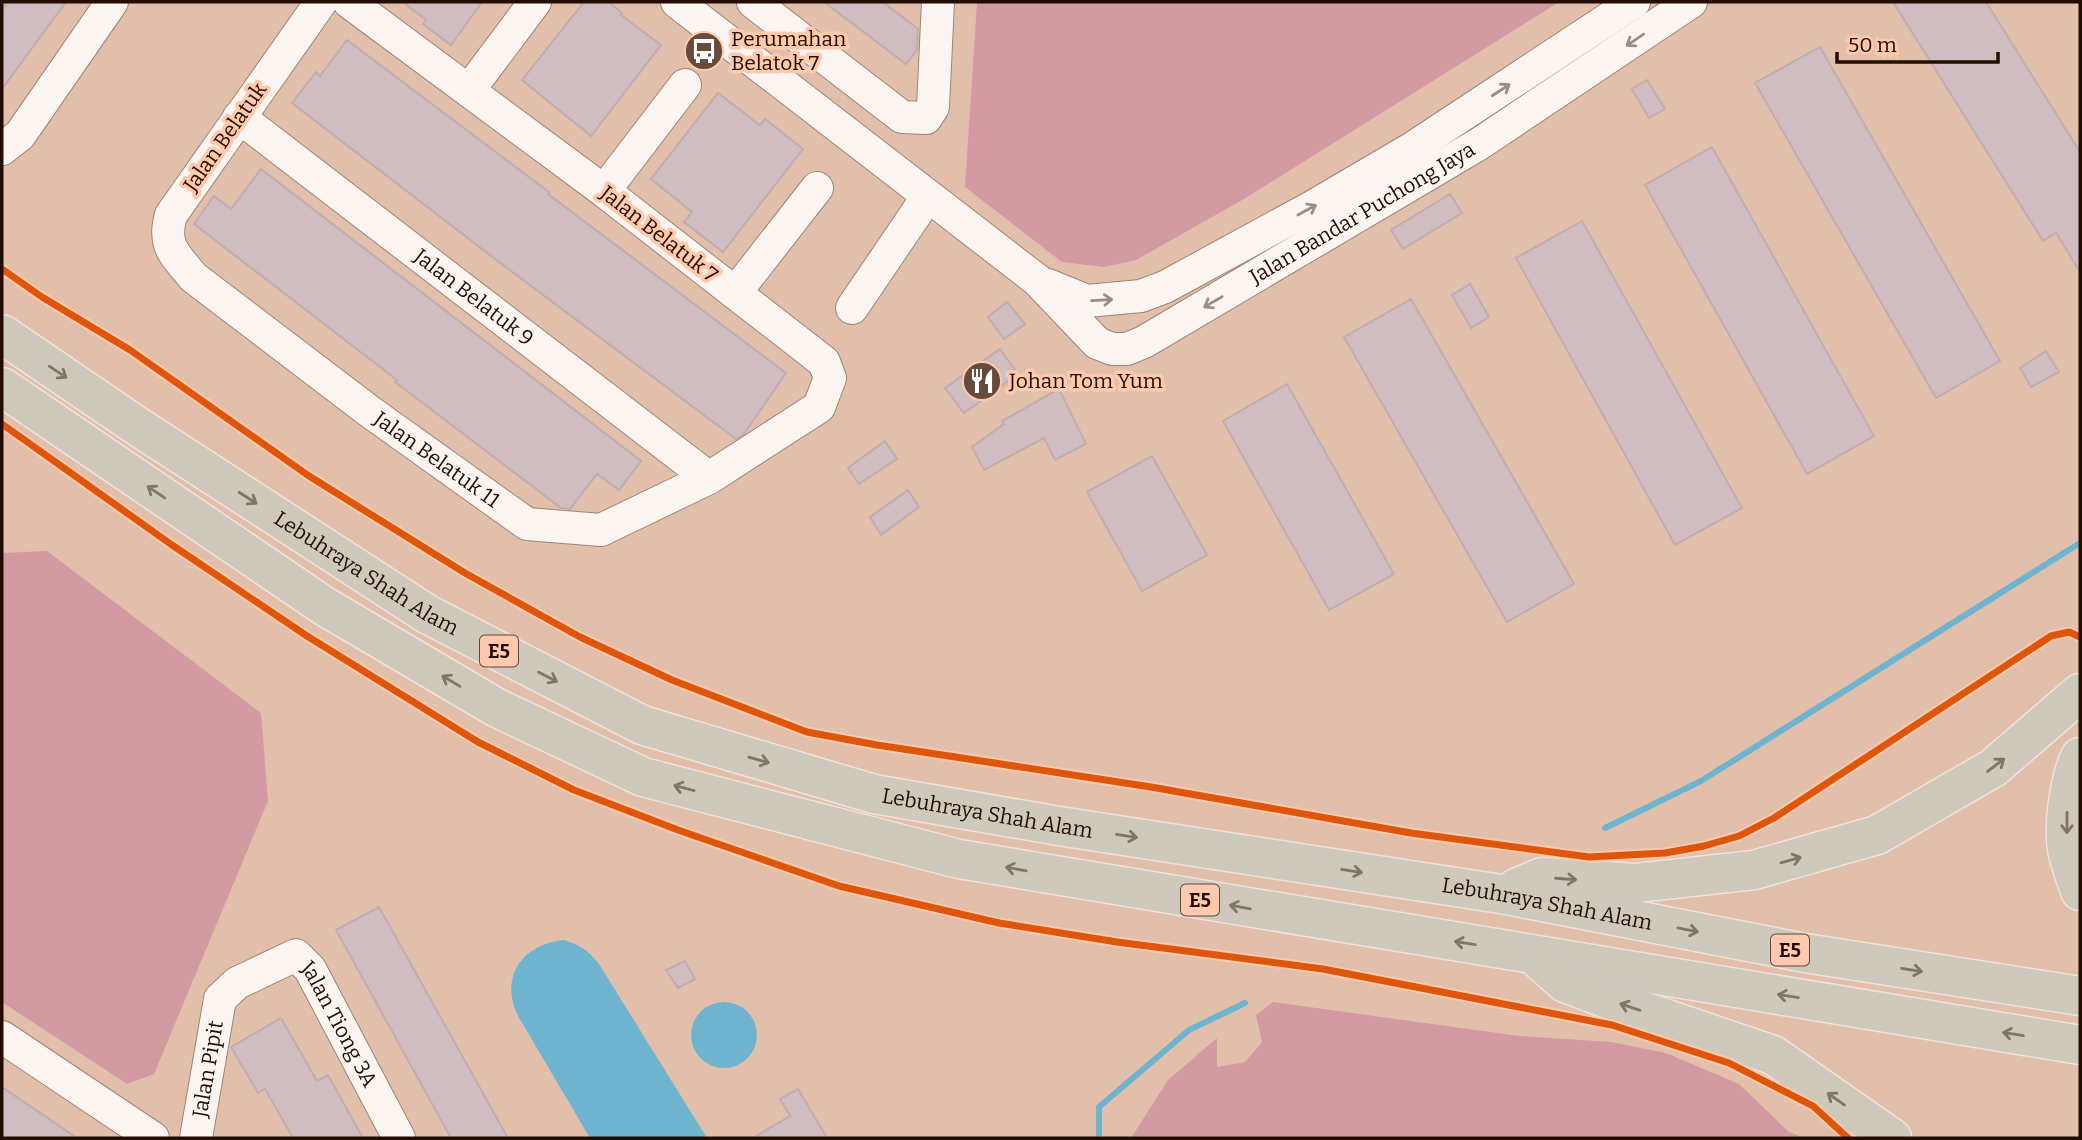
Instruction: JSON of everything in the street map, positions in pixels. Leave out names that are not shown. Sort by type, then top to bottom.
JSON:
[{"type":"highway","name":"Lebuhraya Shah Alam","points":[[2,334],[427,614],[642,725],[874,794],[1059,826],[1501,894],[1805,953],[2080,996]]},
{"type":"highway","name":"Lebuhraya Shah Alam","points":[[2,387],[324,606],[498,708],[643,777],[959,859],[2080,1045]]},
{"type":"highway","points":[[1501,894],[1542,877],[1636,883],[1754,870],[1877,835],[1993,768],[2080,693]]},
{"type":"highway","points":[[2080,757],[2067,805],[2067,852],[2080,891]]},
{"type":"highway","points":[[1532,954],[1564,983],[1773,1055],[1892,1138]]},
{"type":"street","points":[[2,149],[20,135],[113,2]]},
{"type":"street","name":"Jalan Belatuk","points":[[193,277],[170,248],[167,230],[171,215],[321,2]]},
{"type":"street","name":"Jalan Belatuk 7","points":[[349,2],[604,191],[824,362],[830,378],[819,407],[709,478]]},
{"type":"street","points":[[469,90],[535,2]]},
{"type":"street","name":"Jalan Bandar Puchong Jaya","points":[[677,2],[1038,280],[1097,343],[1112,349],[1127,349],[1144,342],[1479,144],[1691,2]]},
{"type":"street","points":[[753,2],[902,117],[926,118],[933,107],[938,2]]},
{"type":"street","name":"Jalan Bandar Puchong Jaya","points":[[1038,280],[1087,301],[1141,296],[1165,287],[1312,207],[1411,149],[1634,2]]},
{"type":"street","points":[[604,191],[685,85]]},
{"type":"street","name":"Jalan Belatuk 9","points":[[239,117],[709,478]]},
{"type":"street","points":[[735,293],[817,188]]},
{"type":"street","points":[[852,308],[928,196]]},
{"type":"street","name":"Jalan Belatuk 11","points":[[193,277],[369,411],[527,524],[601,530],[709,478]]},
{"type":"street","name":"Jalan Tiong 3A","points":[[220,999],[237,983],[296,955],[310,969],[399,1138]]},
{"type":"street","name":"Jalan Pipit","points":[[196,1138],[220,999]]},
{"type":"street","points":[[2,1037],[153,1138]]},
{"type":"shaded area","points":[[977,2],[1559,2],[1244,199],[1136,260],[1104,267],[1062,262],[965,187]]},
{"type":"shaded area","points":[[47,551],[261,713],[268,801],[154,1074],[127,1084],[2,1002],[2,553]]},
{"type":"shaded area","points":[[1273,1002],[1519,1036],[1611,1042],[1666,1053],[1739,1084],[1789,1132],[1805,1138],[1131,1138],[1168,1080],[1217,1038],[1217,1067],[1245,1062],[1262,1042],[1256,1015]]},
{"type":"water","points":[[564,940],[584,949],[599,964],[707,1138],[590,1138],[518,1016],[511,988],[518,965],[526,956],[536,948]]},
{"type":"water","points":[[724,1002],[747,1012],[757,1035],[747,1058],[724,1068],[701,1058],[691,1035],[701,1012]]},
{"type":"building","points":[[8,2],[66,2],[2,89],[2,10]]},
{"type":"building","points":[[403,2],[482,2],[451,45],[423,24],[426,20]]},
{"type":"building","points":[[584,2],[609,2],[621,15],[661,45],[591,136],[522,80]]},
{"type":"building","points":[[824,2],[883,2],[918,29],[917,50],[906,64]]},
{"type":"building","points":[[1893,2],[1986,2],[2080,152],[2080,272],[2056,233],[2043,241]]},
{"type":"building","points":[[347,40],[786,373],[744,434],[736,439],[292,103],[316,72],[320,76]]},
{"type":"building","points":[[1820,47],[2000,361],[1936,398],[1755,83]]},
{"type":"building","points":[[1647,80],[1665,109],[1649,118],[1632,89]]},
{"type":"building","points":[[718,93],[760,125],[765,119],[803,149],[723,252],[684,222],[692,212],[651,179]]},
{"type":"building","points":[[1712,147],[1874,436],[1807,474],[1645,185]]},
{"type":"building","points":[[261,169],[641,461],[619,490],[597,474],[570,509],[561,508],[194,224],[214,196],[231,209]]},
{"type":"building","points":[[1450,194],[1462,213],[1403,249],[1391,230]]},
{"type":"building","points":[[1582,221],[1742,508],[1675,545],[1516,258]]},
{"type":"building","points":[[1470,284],[1489,317],[1471,328],[1452,295]]},
{"type":"building","points":[[1411,299],[1574,584],[1507,622],[1344,337]]},
{"type":"building","points":[[1007,302],[1025,324],[1004,339],[988,317]]},
{"type":"building","name":"Johan Tom Yum","points":[[1000,349],[1018,374],[964,413],[945,388]]},
{"type":"building","points":[[2046,351],[2059,372],[2031,387],[2020,368]]},
{"type":"building","points":[[1287,384],[1394,574],[1329,610],[1223,421]]},
{"type":"building","points":[[1059,389],[1086,444],[1055,460],[1044,438],[984,470],[972,447],[1004,424],[1002,421]]},
{"type":"building","points":[[885,441],[897,459],[859,484],[848,468]]},
{"type":"building","points":[[1152,456],[1207,555],[1142,591],[1087,492]]},
{"type":"building","points":[[908,490],[919,507],[881,535],[870,517]]},
{"type":"building","points":[[379,907],[508,1138],[451,1138],[336,930]]},
{"type":"building","points":[[685,961],[695,979],[678,988],[666,970]]},
{"type":"building","points":[[281,1018],[317,1081],[328,1075],[363,1138],[293,1138],[265,1089],[258,1093],[231,1047]]},
{"type":"building","points":[[2,1087],[77,1138],[2,1138]]},
{"type":"building","points":[[798,1089],[827,1138],[753,1138],[790,1116],[780,1099]]},
{"type":"waterway","points":[[1605,828],[1701,781],[2080,543]]},
{"type":"waterway","points":[[1099,1138],[1099,1107],[1189,1030],[1245,1003]]},
{"type":"cycle path","points":[[2,269],[42,297],[130,350],[309,476],[465,573],[580,637],[672,680],[807,732],[877,745],[1151,787],[1411,833],[1589,857],[1665,853],[1739,836],[1774,818],[2051,636],[2069,632],[2080,637]]},
{"type":"cycle path","points":[[2,424],[172,545],[307,636],[478,742],[574,790],[678,830],[839,886],[999,923],[1117,942],[1323,969],[1612,1025],[1729,1063],[1813,1106],[1848,1138]]},
{"type":"place","name":"Perumahan Belatok 7","points":[[704,51]]},
{"type":"place","name":"Johan Tom Yum","points":[[982,381]]}]
